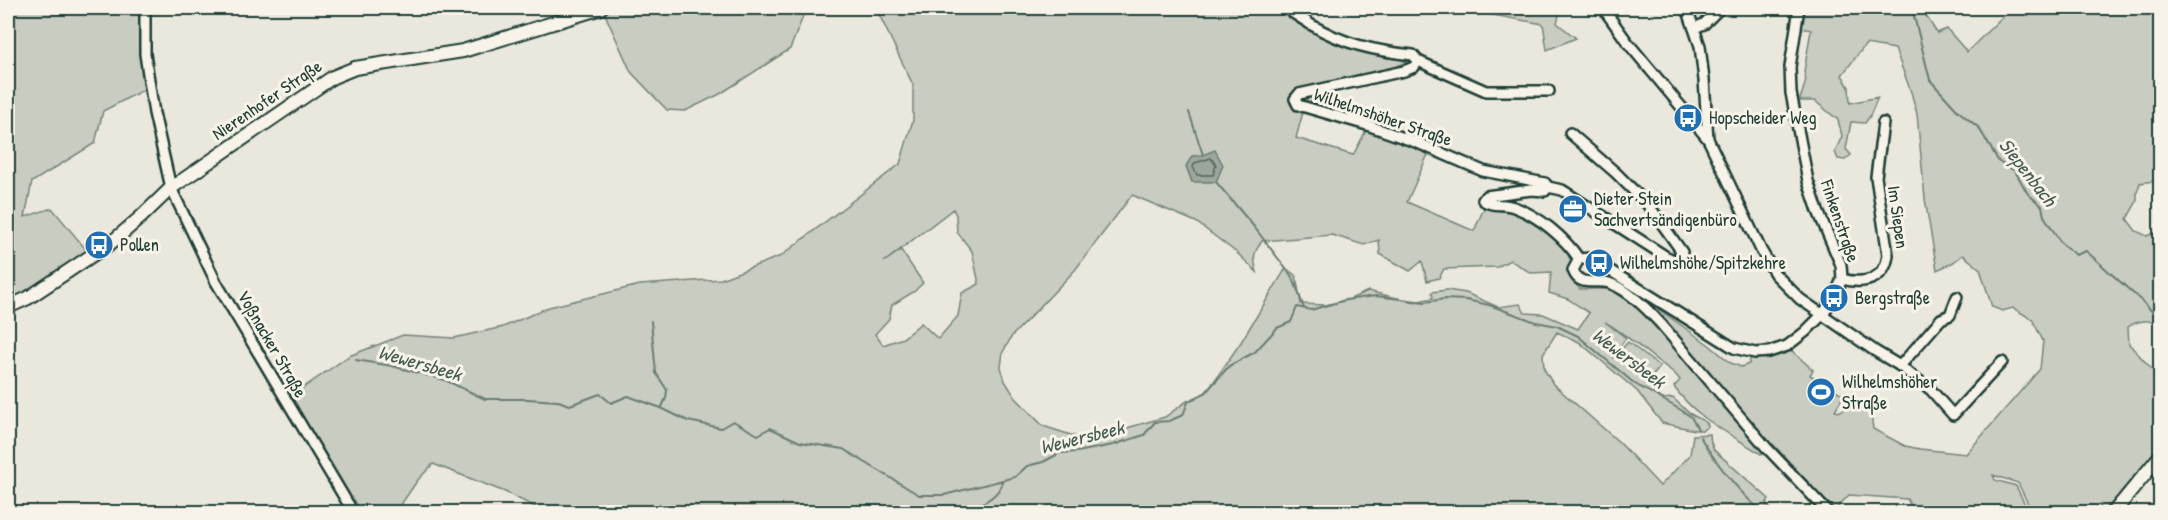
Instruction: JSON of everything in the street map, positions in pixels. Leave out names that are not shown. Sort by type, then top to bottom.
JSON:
[{"type":"street","points":[[145,8],[146,54],[154,113],[171,188]]},
{"type":"street","name":"Nierenhofer Straße","points":[[8,307],[28,298],[112,242],[171,188],[287,107],[343,72],[383,63],[463,51],[600,8]]},
{"type":"street","points":[[1287,8],[1324,32],[1348,44],[1375,51],[1413,55],[1418,61],[1486,91],[1550,91]]},
{"type":"street","points":[[1603,8],[1632,48],[1708,140],[1761,250],[1775,274],[1800,299],[1900,366],[1931,390],[1953,415],[2002,362]]},
{"type":"street","points":[[1687,8],[1700,46],[1708,140]]},
{"type":"street","points":[[1694,28],[1704,24],[1720,8]]},
{"type":"street","name":"Finkenstraße","points":[[1579,259],[1590,258],[1734,348],[1755,353],[1769,352],[1787,346],[1822,315],[1834,298],[1842,279],[1841,265],[1808,181],[1791,93],[1790,67],[1799,8]]},
{"type":"street","name":"Wilhelmshöher Straße","points":[[1418,61],[1414,67],[1404,71],[1299,94],[1295,99],[1298,105],[1410,140],[1483,171],[1545,183],[1548,187]]},
{"type":"street","name":"Im Siepen","points":[[1842,279],[1850,282],[1873,279],[1882,273],[1887,265],[1888,255],[1876,177],[1883,123]]},
{"type":"street","points":[[1570,134],[1616,173],[1650,207],[1682,252],[1680,258],[1676,261],[1665,256],[1562,190],[1548,187],[1545,191],[1531,190],[1486,196],[1483,200],[1487,203],[1513,206],[1537,219],[1568,244],[1579,259],[1574,270],[1578,279],[1610,284],[1643,306],[1828,513]]},
{"type":"street","name":"Voßnacker Straße","points":[[171,188],[221,291],[353,513]]},
{"type":"street","points":[[1900,366],[1941,319],[1950,315],[1958,297]]},
{"type":"street","points":[[2114,513],[2160,456]]},
{"type":"shaded area","points":[[8,8],[141,8],[141,49],[145,89],[103,111],[95,143],[32,182],[25,217],[52,208],[89,253],[8,304]]},
{"type":"shaded area","points":[[621,8],[805,8],[790,49],[720,94],[685,111],[667,110],[631,72],[604,12]]},
{"type":"shaded area","points":[[876,8],[1282,8],[1286,12],[1407,62],[1338,89],[1303,112],[1296,138],[1353,155],[1367,129],[1429,152],[1407,202],[1474,231],[1484,208],[1510,211],[1535,222],[1566,250],[1572,264],[1570,278],[1580,289],[1609,289],[1641,308],[1655,307],[1731,363],[1741,367],[1749,364],[1751,356],[1770,356],[1791,350],[1813,370],[1810,375],[1844,395],[1835,410],[1838,412],[1869,399],[1873,429],[1905,446],[1966,454],[2040,369],[2043,341],[2032,319],[2013,308],[2002,311],[1992,307],[1980,269],[1963,255],[1937,270],[1925,199],[1917,114],[1895,49],[1866,44],[1842,75],[1849,87],[1850,103],[1878,97],[1865,123],[1851,122],[1846,149],[1851,155],[1845,160],[1838,159],[1835,152],[1842,136],[1838,120],[1815,101],[1800,101],[1805,83],[1804,72],[1811,30],[1801,28],[1804,8],[1921,8],[1937,33],[1947,29],[1967,52],[2011,8],[2042,8],[2045,12],[2054,8],[2160,8],[2160,178],[2140,183],[2137,201],[2127,219],[2136,231],[2147,236],[2160,231],[2160,324],[2144,321],[2128,327],[2129,344],[2160,378],[2160,445],[2104,512],[2032,512],[2018,483],[1993,475],[1995,480],[2016,486],[2027,509],[2011,512],[1914,512],[1907,499],[1849,495],[1834,511],[1773,444],[1761,454],[1714,424],[1682,398],[1674,387],[1680,380],[1675,374],[1605,322],[1626,338],[1613,356],[1614,358],[1628,342],[1660,367],[1646,384],[1662,399],[1673,398],[1708,426],[1703,430],[1695,430],[1662,423],[1637,391],[1579,342],[1557,332],[1543,354],[1544,369],[1553,384],[1620,443],[1660,486],[1690,455],[1693,435],[1710,434],[1714,450],[1769,499],[1766,504],[1774,512],[545,512],[505,492],[433,464],[417,481],[396,512],[359,512],[290,397],[349,356],[403,335],[454,338],[503,327],[549,307],[640,285],[721,279],[781,256],[900,164],[913,120],[913,85]],"holes":[[[1132,195],[1196,222],[1237,253],[1257,272],[1255,256],[1262,241],[1332,235],[1364,245],[1379,240],[1380,254],[1410,271],[1422,261],[1427,281],[1439,278],[1444,269],[1497,267],[1510,260],[1531,273],[1551,272],[1549,293],[1568,299],[1589,313],[1578,329],[1543,314],[1525,313],[1520,304],[1498,307],[1466,293],[1447,290],[1432,292],[1433,298],[1414,302],[1368,291],[1348,300],[1326,305],[1301,304],[1296,276],[1286,268],[1241,342],[1206,393],[1187,401],[1165,417],[1120,430],[1077,437],[1043,426],[1015,397],[1005,381],[1001,367],[1003,352],[1012,336],[1075,270]],[[953,209],[956,215],[957,232],[972,251],[979,284],[962,293],[958,316],[938,339],[921,323],[903,338],[883,345],[875,334],[889,319],[892,305],[915,291],[923,283],[901,250],[884,262]]]},
{"type":"shaded area","points":[[1454,8],[1561,8],[1557,23],[1576,38],[1547,50],[1543,24]]},
{"type":"water","points":[[1215,150],[1223,165],[1216,182],[1192,182],[1186,166],[1192,156],[1203,155]]},
{"type":"waterway","name":"Siepenbach","points":[[1912,8],[1930,80],[1957,110],[1979,128],[1999,162],[2015,171],[2028,194],[2042,206],[2044,216],[2061,243],[2076,255],[2086,251],[2160,320]]},
{"type":"waterway","points":[[1189,112],[1203,155]]},
{"type":"waterway","points":[[1216,182],[1293,278],[1304,308]]},
{"type":"waterway","name":"Wewersbeek","points":[[356,360],[392,366],[445,380],[485,399],[558,401],[570,405],[600,394],[611,403],[628,396],[688,421],[721,428],[733,421],[758,435],[770,428],[800,442],[843,449],[919,495],[944,495],[1015,477],[1027,466],[1043,462],[1060,453],[1113,445],[1144,435],[1155,422],[1169,421],[1183,415],[1188,402],[1206,392],[1229,366],[1255,352],[1277,328],[1291,322],[1297,307],[1311,310],[1345,300],[1376,296],[1425,302],[1445,299],[1466,300],[1489,305],[1536,322],[1557,326],[1578,336],[1635,384],[1691,417],[1698,429]]},
{"type":"waterway","points":[[651,321],[656,373],[667,390],[662,407]]},
{"type":"waterway","name":"Wewersbeek","points":[[1700,437],[1728,477],[1762,512]]},
{"type":"waterway","points":[[964,512],[993,496],[1001,486],[1002,480]]},
{"type":"place","name":"Hopscheider Weg","points":[[1688,118]]},
{"type":"place","name":"Dieter Stein Sachvertsändigenbüro","points":[[1573,209]]},
{"type":"place","name":"Pollen","points":[[99,245]]},
{"type":"place","name":"Wilhelmshöhe/Spitzkehre","points":[[1599,263]]},
{"type":"place","name":"Bergstraße","points":[[1834,298]]},
{"type":"place","name":"Wilhelmshöher Straße","points":[[1821,392]]}]
